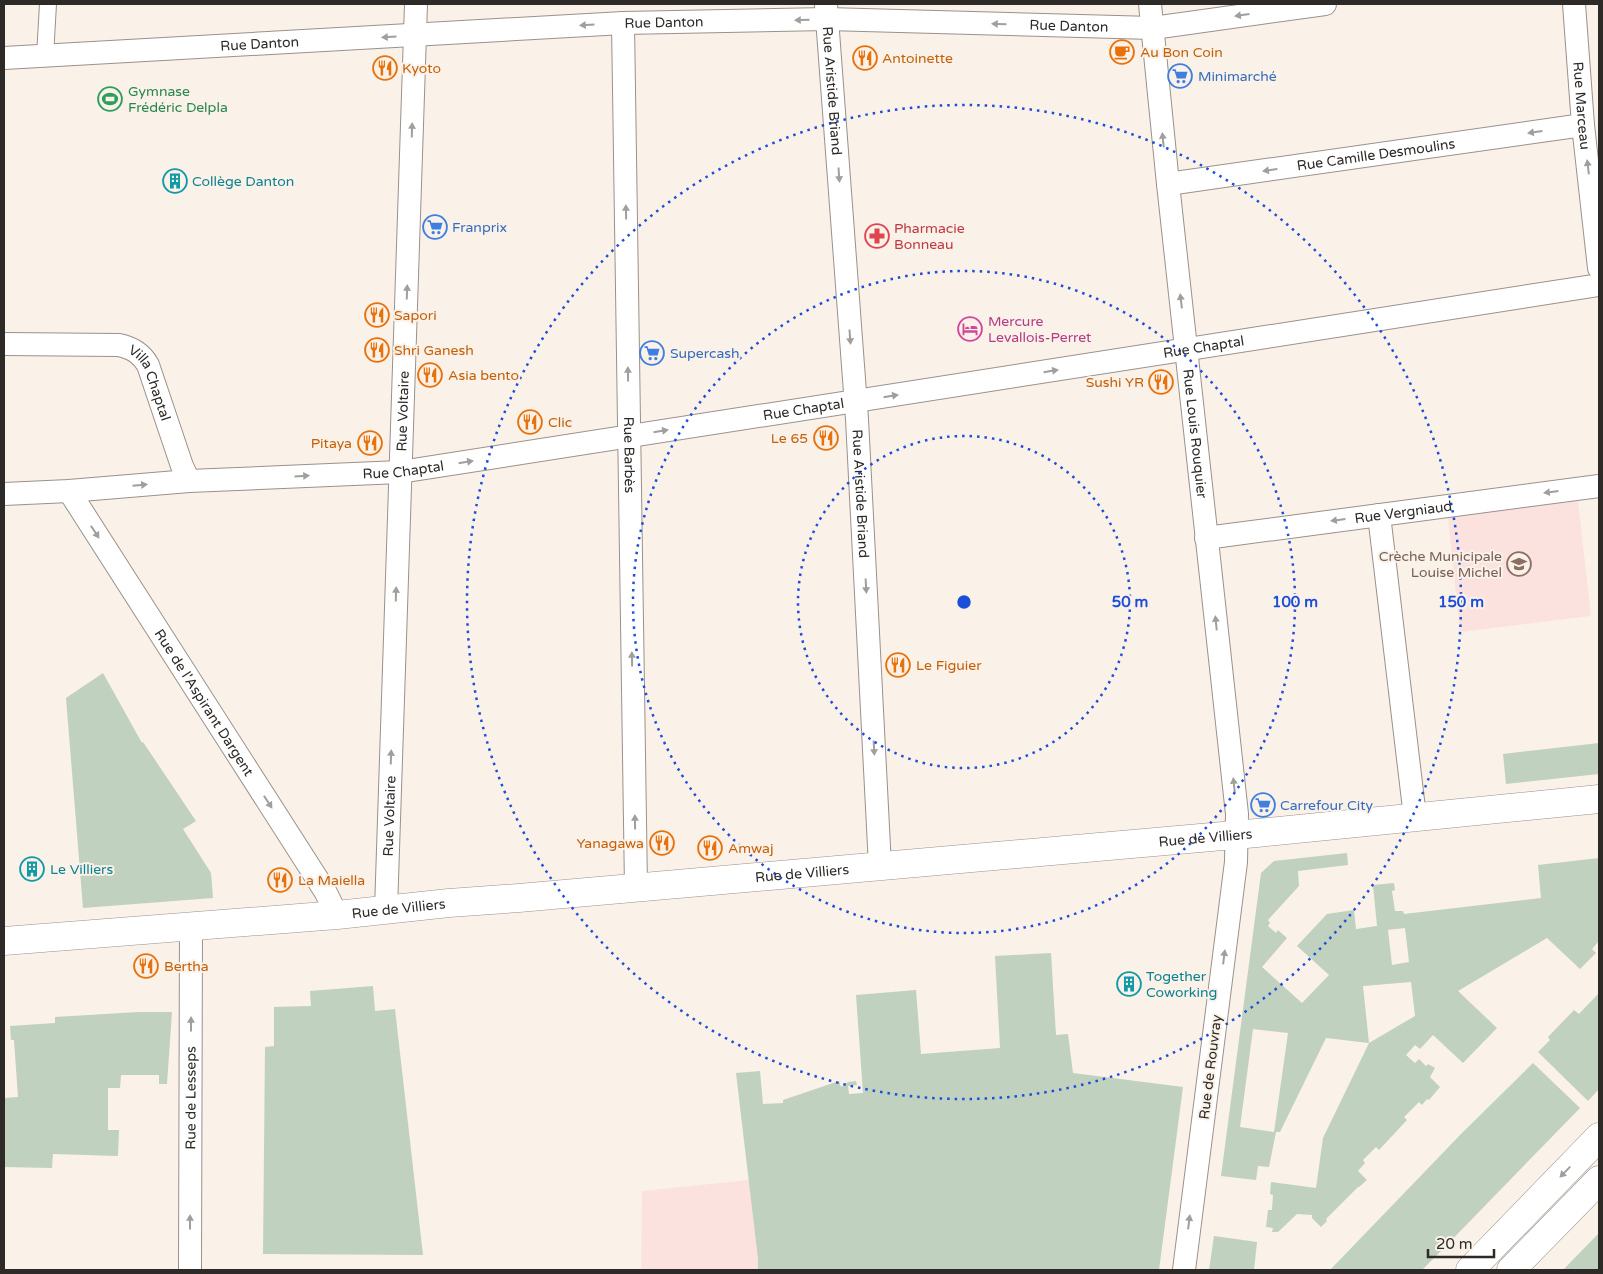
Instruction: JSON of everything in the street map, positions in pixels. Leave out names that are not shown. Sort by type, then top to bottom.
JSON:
[{"type":"street","points":[[45,56],[48,4]]},
{"type":"street","name":"Rue Voltaire","points":[[386,910],[416,4]]},
{"type":"street","name":"Rue Louis Rouquier","points":[[1150,4],[1237,814],[1236,833]]},
{"type":"street","name":"Rue Danton","points":[[4,58],[827,12],[1153,28],[1325,4]]},
{"type":"street","name":"Rue Marceau","points":[[1574,4],[1583,125],[1599,268]]},
{"type":"street","name":"Rue Aristide Briand","points":[[827,12],[857,419],[880,866]]},
{"type":"street","name":"Rue Barbès","points":[[623,23],[636,888]]},
{"type":"street","name":"Rue Camille Desmoulins","points":[[1168,184],[1583,125]]},
{"type":"street","name":"Rue Chaptal","points":[[4,494],[69,491],[189,481],[400,472],[1599,286]]},
{"type":"street","name":"Villa Chaptal","points":[[4,344],[119,345],[130,348],[138,353],[148,365],[182,466],[189,481]]},
{"type":"street","name":"Rue Vergniaud","points":[[1206,538],[1599,486]]},
{"type":"street","name":"Rue de l'Aspirant Dargent","points":[[69,491],[325,891],[337,915]]},
{"type":"street","points":[[1379,515],[1415,818]]},
{"type":"street","name":"Rue de Villiers","points":[[4,941],[337,915],[450,903],[1415,818],[1599,799]]},
{"type":"street","name":"Rue de Rouvray","points":[[1184,1270],[1236,862],[1236,833]]},
{"type":"street","name":"Rue de Lesseps","points":[[190,1270],[191,926]]},
{"type":"street","points":[[1470,1270],[1599,1137]]},
{"type":"street","points":[[1511,1270],[1599,1180]]},
{"type":"shaded area","name":"Crèche Municipale Louise Michel","points":[[1578,500],[1591,616],[1460,632],[1448,518]]},
{"type":"shaded area","points":[[749,1180],[758,1270],[641,1270],[642,1191]]},
{"type":"green space","points":[[103,673],[142,743],[196,821],[183,829],[211,873],[213,898],[83,908],[66,698]]},
{"type":"green space","points":[[1599,743],[1599,774],[1506,784],[1503,754]]},
{"type":"green space","points":[[1347,853],[1348,865],[1298,871],[1299,886],[1268,920],[1270,923],[1268,926],[1276,933],[1278,930],[1287,938],[1262,967],[1302,1003],[1329,975],[1297,946],[1327,914],[1354,910],[1356,929],[1377,926],[1373,885],[1394,883],[1395,890],[1392,891],[1395,911],[1403,911],[1404,914],[1541,898],[1538,865],[1599,858],[1599,941],[1592,949],[1596,953],[1580,969],[1547,938],[1458,991],[1497,1028],[1463,1063],[1433,1035],[1420,1049],[1415,1045],[1406,1055],[1415,1063],[1419,1059],[1426,1066],[1428,1064],[1435,1068],[1430,1077],[1440,1087],[1429,1100],[1427,1099],[1422,1105],[1419,1102],[1404,1117],[1407,1120],[1379,1150],[1376,1147],[1363,1160],[1365,1163],[1358,1171],[1367,1180],[1326,1219],[1327,1221],[1321,1227],[1312,1218],[1312,1215],[1297,1214],[1278,1232],[1272,1232],[1273,1228],[1266,1227],[1268,1210],[1272,1210],[1273,1195],[1270,1194],[1271,1182],[1316,1188],[1323,1138],[1369,1043],[1326,1038],[1280,1132],[1276,1132],[1269,1167],[1258,1166],[1256,1180],[1221,1176],[1261,873],[1274,861]],"holes":[[[1405,928],[1409,962],[1392,965],[1388,930]],[[1411,982],[1415,1016],[1369,1043],[1363,986]],[[1253,1029],[1288,1033],[1274,1132],[1240,1127]]]},
{"type":"green space","points":[[1051,953],[1056,1035],[1068,1034],[1073,1073],[1183,1087],[1159,1270],[758,1270],[736,1073],[760,1071],[763,1104],[783,1103],[783,1100],[839,1081],[841,1087],[848,1082],[856,1081],[857,1085],[848,1086],[849,1094],[863,1093],[856,995],[916,990],[921,1054],[1000,1048],[995,956]]},
{"type":"green space","points":[[373,986],[375,1011],[395,1009],[423,1255],[263,1254],[265,1047],[274,1046],[274,1007],[311,1006],[310,991]]},
{"type":"green space","points":[[1599,993],[1599,1089],[1588,1101],[1538,1052],[1550,1040],[1548,1037],[1574,1010],[1579,1014]]},
{"type":"green space","points":[[172,1012],[167,1084],[159,1084],[159,1075],[121,1075],[120,1088],[108,1088],[108,1130],[119,1130],[118,1156],[53,1154],[52,1168],[4,1167],[4,1098],[18,1097],[14,1040],[11,1040],[10,1026],[55,1023],[55,1017]]},
{"type":"green space","points":[[1533,1063],[1580,1108],[1440,1252],[1422,1270],[1330,1270],[1462,1133]]},
{"type":"green space","points":[[1599,1233],[1599,1270],[1563,1270]]},
{"type":"green space","points":[[1214,1236],[1257,1242],[1254,1270],[1209,1270]]},
{"type":"place","name":"Au Bon Coin","points":[[1122,52]]},
{"type":"place","name":"Antoinette","points":[[865,58]]},
{"type":"place","name":"Kyoto","points":[[385,68]]},
{"type":"place","name":"Minimarché","points":[[1180,76]]},
{"type":"place","name":"Gymnase Frédéric Delpla","points":[[110,99]]},
{"type":"place","name":"Collège Danton","points":[[175,181]]},
{"type":"place","name":"Franprix","points":[[435,227]]},
{"type":"place","name":"Pharmacie Bonneau","points":[[877,236]]},
{"type":"place","name":"Sapori","points":[[377,315]]},
{"type":"place","name":"Mercure Levallois-Perret","points":[[970,329]]},
{"type":"place","name":"Shri Ganesh","points":[[377,350]]},
{"type":"place","name":"Supercash","points":[[652,353]]},
{"type":"place","name":"Asia bento","points":[[430,375]]},
{"type":"place","name":"Sushi YR","points":[[1161,382]]},
{"type":"place","name":"Clic","points":[[530,422]]},
{"type":"place","name":"Le 65","points":[[826,438]]},
{"type":"place","name":"Pitaya","points":[[370,443]]},
{"type":"place","name":"Crèche Municipale Louise Michel","points":[[1519,564]]},
{"type":"place","name":"Le Figuier","points":[[898,665]]},
{"type":"place","name":"Carrefour City","points":[[1263,805]]},
{"type":"place","name":"Yanagawa","points":[[662,843]]},
{"type":"place","name":"Amwaj","points":[[710,848]]},
{"type":"place","name":"Le Villiers","points":[[32,869]]},
{"type":"place","name":"La Maiella","points":[[280,880]]},
{"type":"place","name":"Bertha","points":[[146,966]]},
{"type":"place","name":"Together Coworking","points":[[1129,984]]}]
